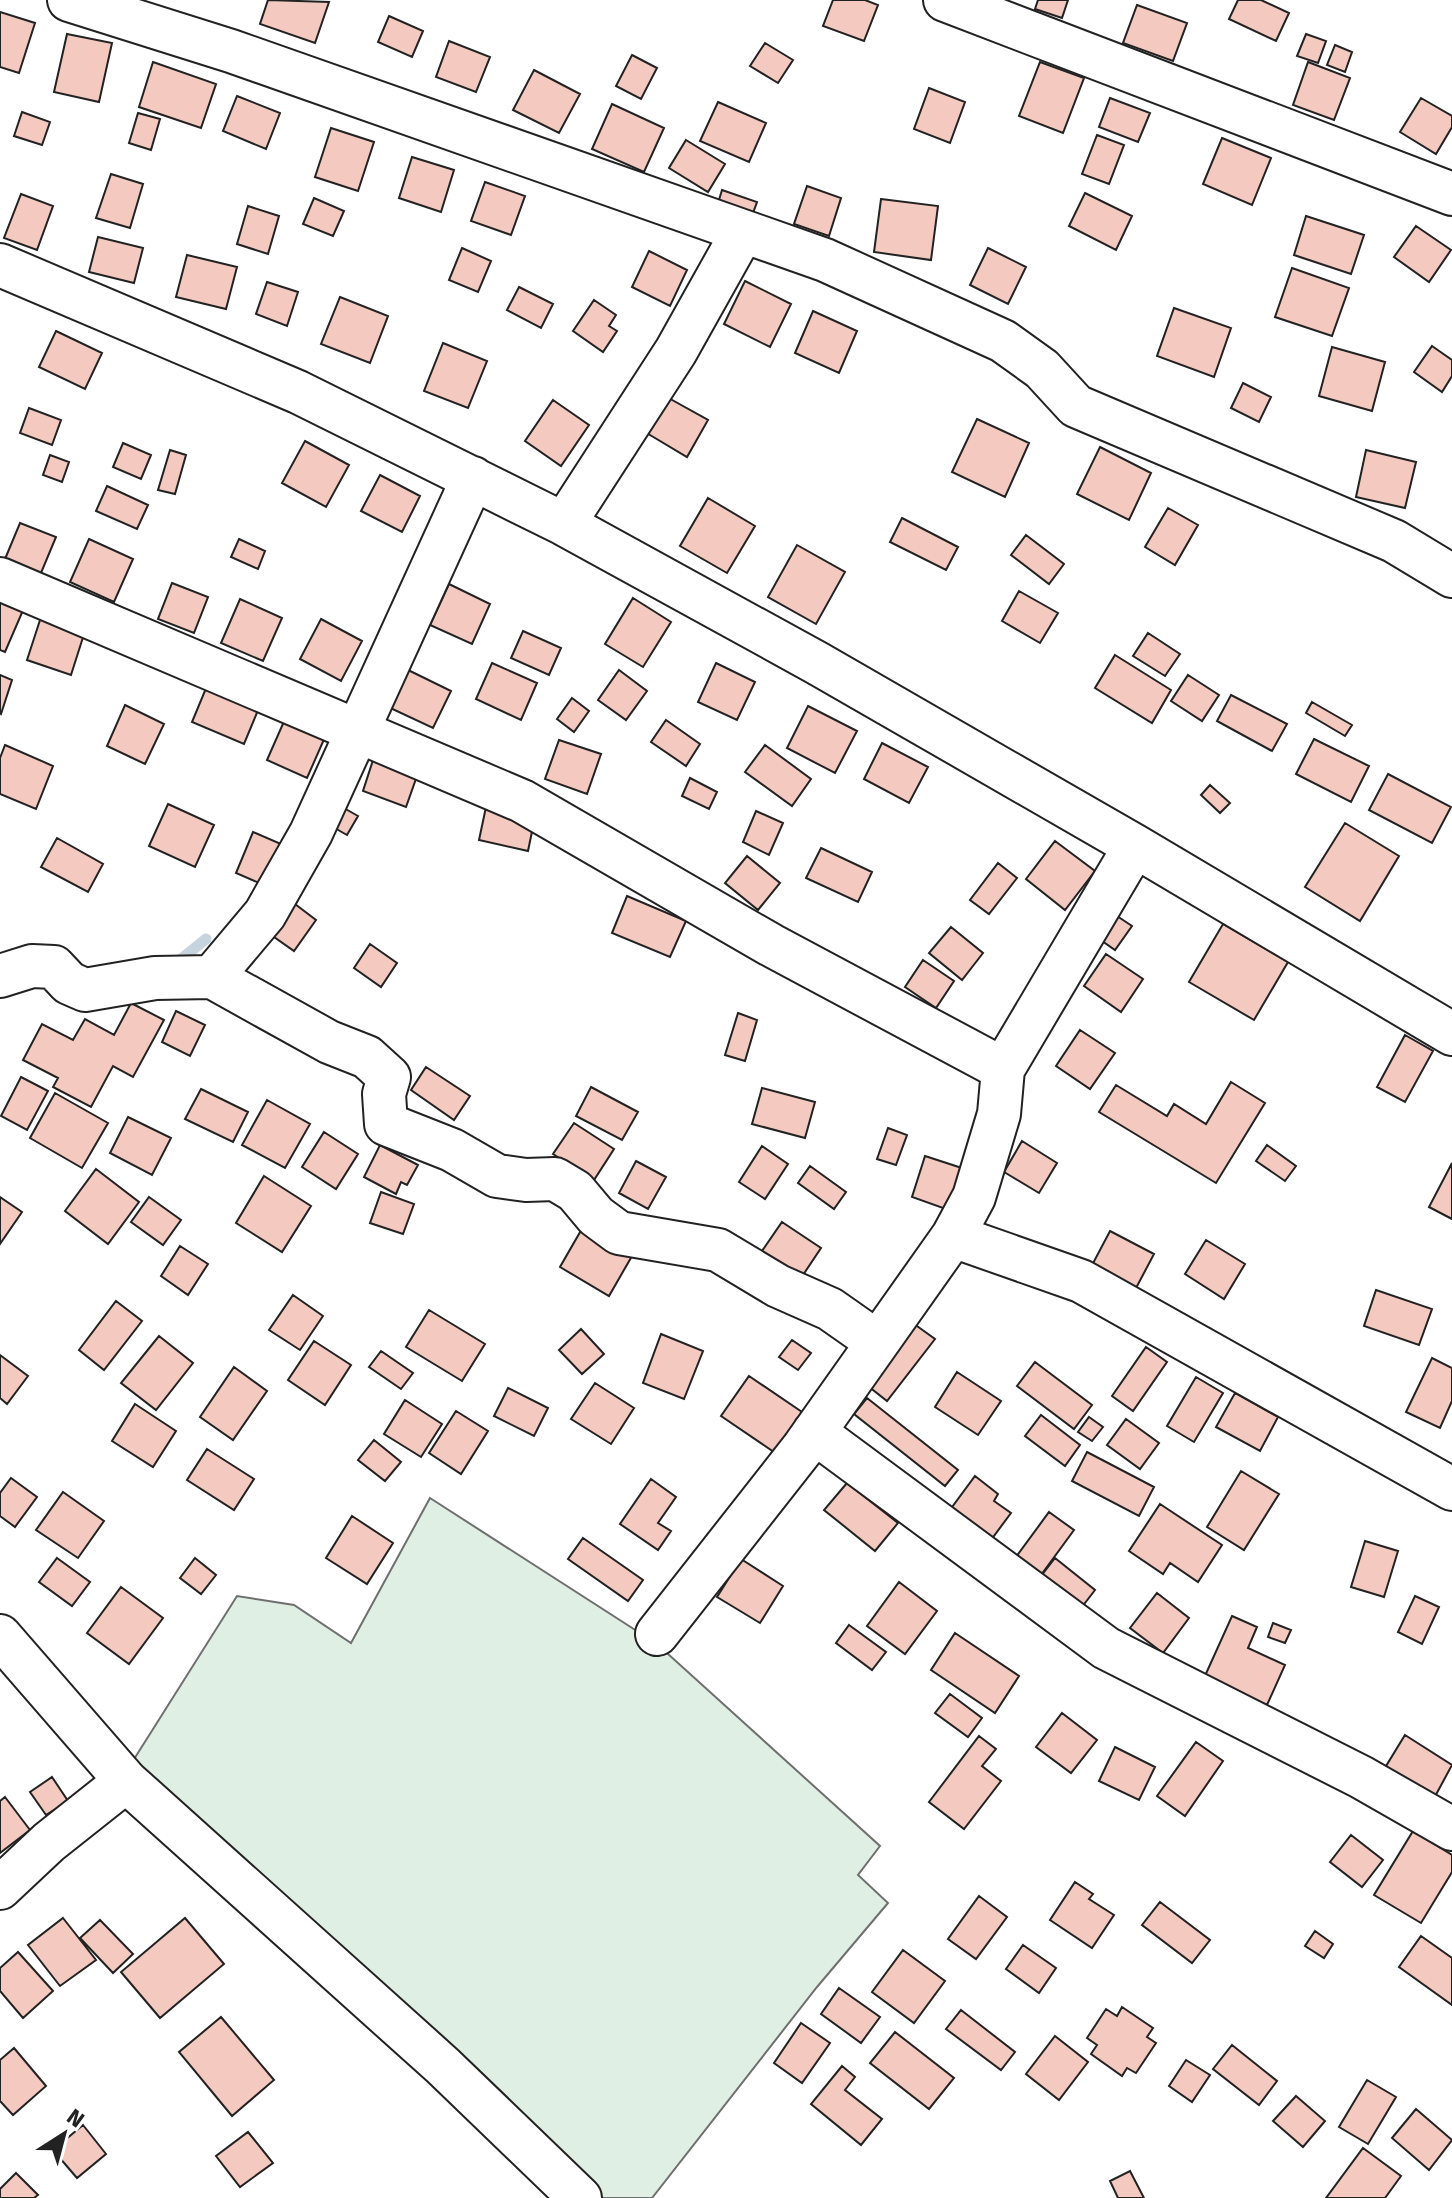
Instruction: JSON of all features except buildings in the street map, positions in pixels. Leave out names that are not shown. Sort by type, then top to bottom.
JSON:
[{"type":"street","points":[[69,0],[231,51],[825,260],[939,309],[1003,341],[1042,369],[1076,406],[1394,541],[1452,576]]},
{"type":"street","points":[[945,0],[1452,194]]},
{"type":"street","points":[[564,524],[676,351],[742,233]]},
{"type":"street","points":[[0,265],[298,392],[564,524],[817,663],[1135,846],[1452,1034]]},
{"type":"street","points":[[212,977],[265,914],[311,833],[473,478]]},
{"type":"street","points":[[0,579],[522,801],[771,945],[1003,1069]]},
{"type":"street","points":[[657,1634],[814,1432],[953,1236],[974,1197],[999,1114],[1003,1069],[1135,846]]},
{"type":"street","points":[[0,976],[32,966],[54,967],[69,983],[85,990],[155,978],[212,977],[329,1042],[367,1057],[389,1077],[384,1094],[386,1124],[452,1150],[497,1176],[526,1180],[555,1179],[575,1191],[596,1216],[619,1233],[718,1250],[778,1286],[830,1309],[877,1342]]},
{"type":"street","points":[[953,1236],[1081,1281],[1452,1489]]},
{"type":"street","points":[[814,1432],[1106,1648],[1361,1777],[1452,1829]]},
{"type":"street","points":[[0,1636],[126,1781],[443,2066],[580,2198]]},
{"type":"street","points":[[0,1888],[49,1842],[126,1781]]},
{"type":"green space","points":[[430,1498],[657,1644],[880,1846],[858,1875],[888,1903],[817,1987],[652,2198],[591,2198],[124,1775],[237,1596],[294,1605],[351,1643]]},
{"type":"waterway","points":[[175,964],[206,939]]}]
